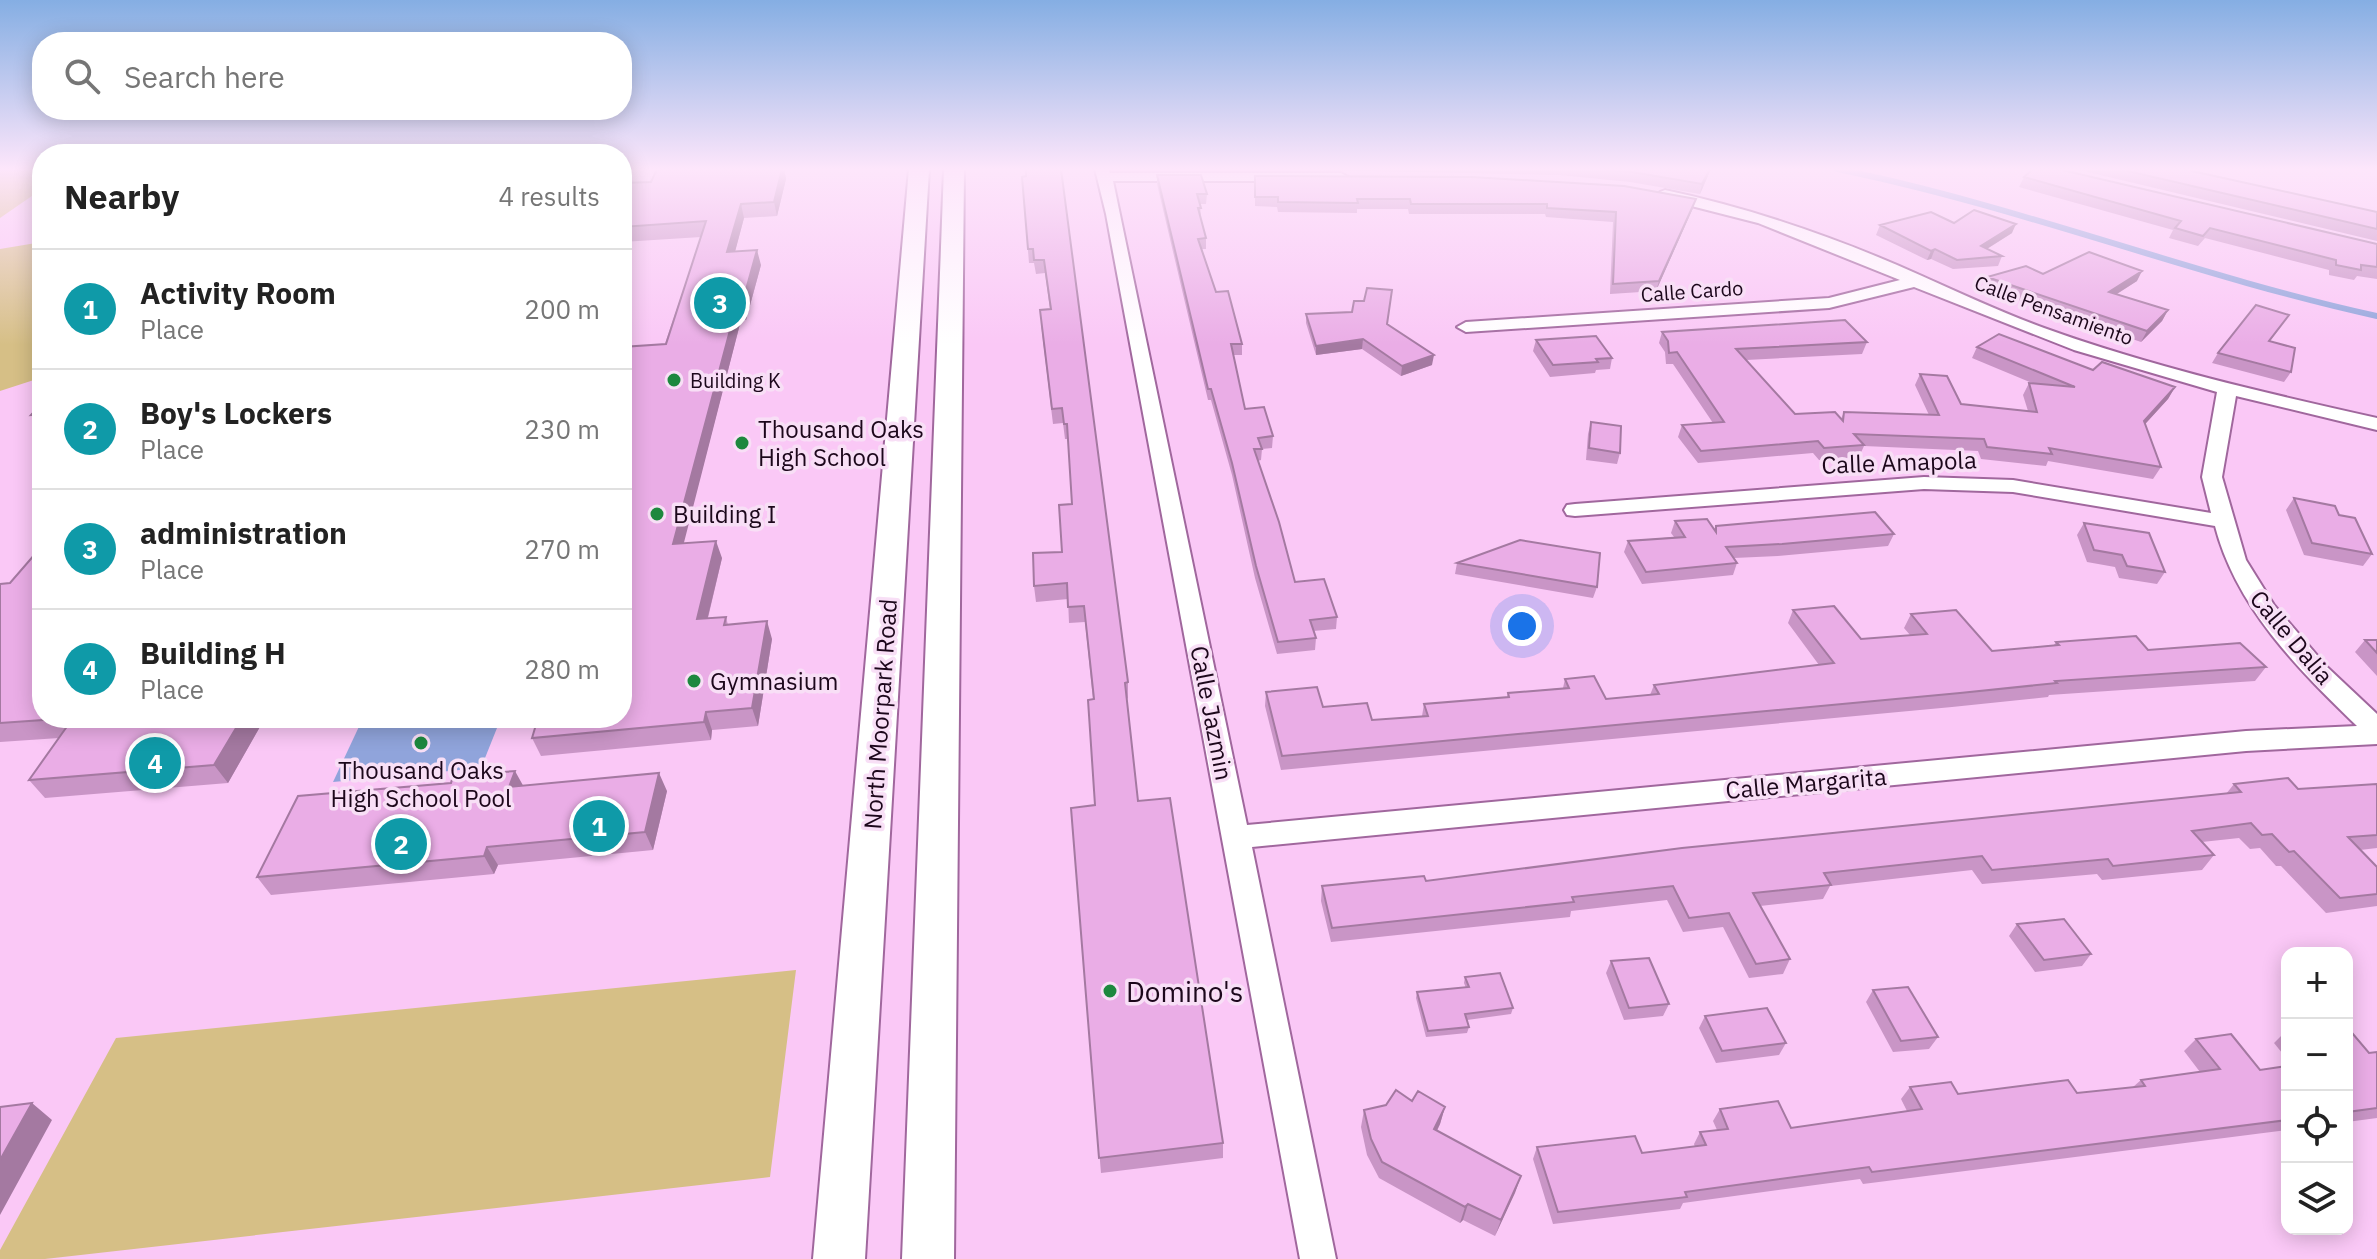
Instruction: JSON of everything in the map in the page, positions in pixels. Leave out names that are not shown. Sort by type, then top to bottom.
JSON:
[{"type":"main road","name":"North Moorpark Road","points":[[839,1259],[915,228]]},
{"type":"main road","points":[[928,1259],[953,228]]},
{"type":"street","name":"Calle Jazmin","points":[[1117,228],[1318,1259]]},
{"type":"street","name":"Calle Pensamiento","points":[[1790,228],[2038,332],[2227,390],[2377,424]]},
{"type":"street","name":"Calle Cardo","points":[[1466,327],[1829,303],[1870,295],[1918,280]]},
{"type":"street","name":"Calle Dalia","points":[[2227,390],[2212,477],[2235,560],[2265,610],[2318,673],[2377,732]]},
{"type":"street","name":"Calle Amapola","points":[[1575,510],[1924,483],[2013,486],[2222,521]]},
{"type":"street","name":"Calle Margarita","points":[[1236,837],[2246,741],[2377,732]]},
{"type":"shaded area","points":[[32,244],[32,381],[0,391],[0,249]]},
{"type":"shaded area","points":[[796,970],[770,1177],[45,1259],[0,1259],[0,1250],[116,1038]]},
{"type":"water","name":"Thousand Oaks High School Pool","points":[[358,728],[497,728],[481,768],[333,782]]},
{"type":"building","points":[[704,228],[734,228],[727,252],[757,250],[742,304],[737,304],[673,544],[716,541],[697,619],[726,617],[724,625],[767,621],[752,708],[706,712],[704,722],[532,738],[535,728],[632,728],[632,346],[666,344]]},
{"type":"building","points":[[1026,228],[1069,228],[1128,682],[1125,683],[1138,801],[1170,798],[1223,1143],[1099,1158],[1071,808],[1095,805],[1088,700],[1094,699],[1084,606],[1068,607],[1067,583],[1034,586],[1033,553],[1062,552],[1059,505],[1072,504],[1067,424],[1064,424],[1062,408],[1052,409],[1040,310],[1051,309],[1044,260],[1034,260],[1033,249],[1028,249]]},
{"type":"building","points":[[1170,228],[1203,228],[1206,238],[1198,239],[1216,292],[1228,291],[1242,344],[1231,344],[1245,409],[1264,407],[1273,436],[1258,438],[1262,449],[1254,449],[1295,582],[1324,579],[1337,617],[1310,620],[1316,638],[1278,642],[1232,463],[1211,389],[1208,389]]},
{"type":"building","points":[[1615,228],[1683,228],[1659,281],[1613,284]]},
{"type":"building","points":[[1885,228],[2010,228],[1981,246],[2002,256],[1957,260],[1935,249],[1931,251]]},
{"type":"building","points":[[2175,228],[2308,228],[2377,244],[2377,267],[2361,265],[2361,270],[2336,265],[2336,260],[2210,228],[2203,236]]},
{"type":"building","points":[[2089,252],[2142,271],[2109,292],[2168,310],[2147,331],[1987,277],[2026,266],[2043,274]]},
{"type":"building","points":[[1367,288],[1392,290],[1387,324],[1434,355],[1402,366],[1363,339],[1316,346],[1306,314],[1352,312],[1354,301],[1364,301]]},
{"type":"building","points":[[2256,305],[2289,315],[2269,341],[2295,348],[2291,372],[2218,353]]},
{"type":"building","points":[[1845,320],[1867,342],[1736,349],[1795,414],[1835,412],[1843,421],[1844,412],[1939,415],[1920,374],[1947,376],[1961,404],[2037,412],[2029,383],[2075,387],[1977,347],[1999,334],[2093,370],[2102,362],[2175,387],[2144,421],[2161,467],[2049,448],[2052,454],[1987,447],[1984,439],[1854,434],[1864,445],[1824,448],[1818,441],[1701,451],[1682,425],[1724,422],[1677,352],[1669,353],[1668,341],[1662,332]]},
{"type":"building","points":[[1596,336],[1612,358],[1553,365],[1536,340]]},
{"type":"building","points":[[1591,422],[1621,426],[1620,453],[1589,448]]},
{"type":"building","points":[[2294,498],[2335,506],[2339,515],[2355,518],[2372,554],[2312,543]]},
{"type":"building","points":[[1875,512],[1894,534],[1726,547],[1737,563],[1646,572],[1628,541],[1685,537],[1675,521],[1707,519],[1716,532],[1716,526]]},
{"type":"building","points":[[2084,523],[2149,533],[2165,572],[2127,566],[2122,555],[2094,550]]},
{"type":"building","points":[[1520,540],[1600,553],[1597,587],[1457,563]]},
{"type":"building","points":[[32,558],[32,721],[0,723],[0,584],[10,583]]},
{"type":"building","points":[[1834,606],[1861,639],[1927,634],[1911,614],[1956,610],[1992,651],[2136,636],[2148,650],[2240,643],[2266,667],[2055,681],[2057,683],[1282,756],[1266,692],[1317,687],[1323,707],[1367,703],[1372,720],[1428,716],[1424,704],[1569,688],[1565,679],[1594,676],[1606,699],[1659,694],[1654,685],[1834,663],[1793,610]]},
{"type":"building","points":[[2365,640],[2377,640],[2377,653]]},
{"type":"building","points":[[66,728],[236,728],[214,765],[29,780]]},
{"type":"building","points":[[515,771],[509,787],[659,773],[645,832],[487,847],[484,856],[257,877],[298,796],[451,783],[453,776]]},
{"type":"building","points":[[2288,778],[2298,789],[2377,784],[2377,835],[2348,837],[2377,867],[2377,894],[2340,898],[2294,851],[2289,852],[2272,834],[2262,835],[2251,823],[2192,831],[2214,855],[2113,866],[2108,859],[1992,870],[1982,856],[1824,873],[1831,885],[1753,893],[1790,959],[1756,964],[1729,913],[1689,918],[1673,886],[1572,897],[1574,902],[1332,928],[1322,886],[1424,876],[1426,881],[1682,848],[2241,792],[2234,784]]},
{"type":"building","points":[[2064,919],[2091,954],[2044,960],[2017,924]]},
{"type":"building","points":[[1649,958],[1669,1004],[1629,1008],[1611,961]]},
{"type":"building","points":[[1500,973],[1513,1008],[1465,1014],[1469,1027],[1428,1031],[1417,992],[1469,987],[1465,977]]},
{"type":"building","points":[[1908,987],[1938,1037],[1901,1041],[1873,990]]},
{"type":"building","points":[[1767,1008],[1786,1043],[1722,1051],[1705,1016]]},
{"type":"building","points":[[2231,1034],[2260,1070],[2281,1067],[2281,1121],[1872,1172],[1869,1167],[1685,1192],[1687,1197],[1558,1212],[1537,1147],[1635,1136],[1642,1153],[1706,1145],[1700,1132],[1728,1129],[1720,1109],[1778,1101],[1791,1128],[1922,1109],[1910,1087],[1951,1082],[1958,1094],[2068,1080],[2077,1093],[2145,1086],[2141,1080],[2220,1069],[2196,1039]]},
{"type":"building","points":[[2353,1034],[2369,1053],[2377,1052],[2377,1108],[2353,1111]]},
{"type":"building","points":[[1396,1090],[1412,1101],[1418,1091],[1445,1107],[1434,1129],[1521,1176],[1501,1220],[1468,1204],[1465,1207],[1382,1162],[1371,1139],[1364,1110],[1386,1105]]},
{"type":"building","points":[[32,1103],[0,1160],[0,1107]]},
{"type":"waterway","points":[[2060,228],[2309,300],[2377,316]]},
{"type":"place","name":"administration","points":[[720,303]]},
{"type":"place","name":"Building K","points":[[674,380]]},
{"type":"place","name":"Thousand Oaks High School","points":[[742,443]]},
{"type":"place","name":"Building I","points":[[657,514]]},
{"type":"place","name":"Gymnasium","points":[[694,681]]},
{"type":"place","name":"Thousand Oaks High School Pool","points":[[421,743]]},
{"type":"place","name":"Building H","points":[[155,763]]},
{"type":"place","name":"Activity Room","points":[[599,826]]},
{"type":"place","name":"Boy's Lockers","points":[[401,844]]},
{"type":"place","name":"Domino's","points":[[1110,991]]}]
